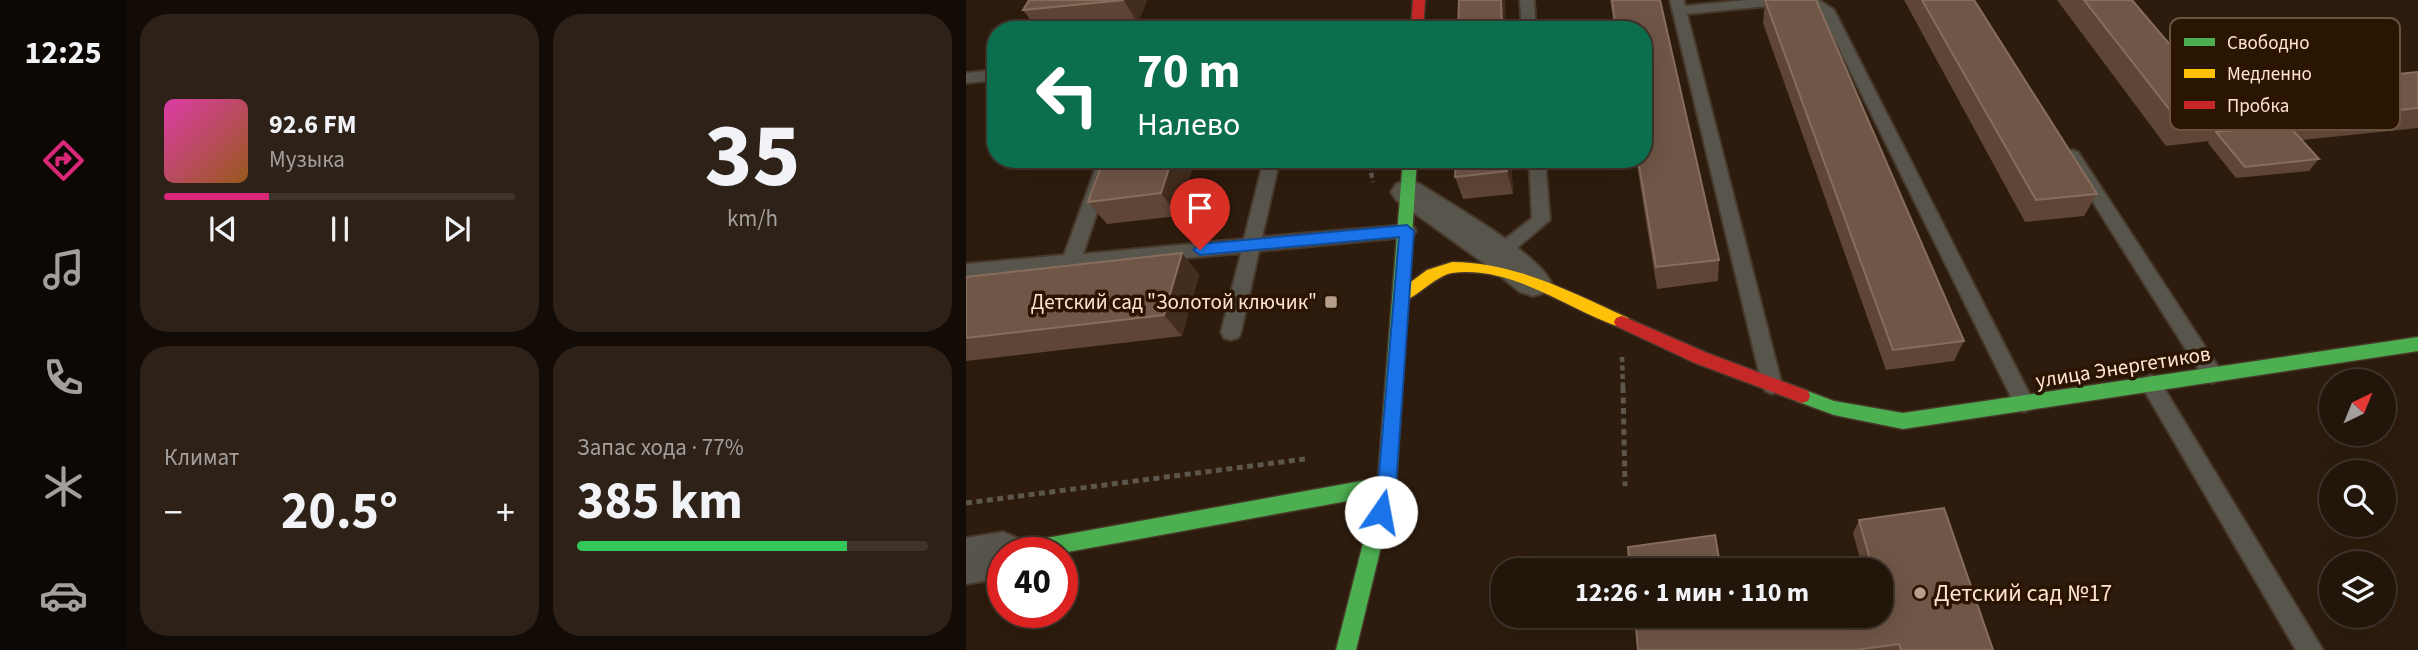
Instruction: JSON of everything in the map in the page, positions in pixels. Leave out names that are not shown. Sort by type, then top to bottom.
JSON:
[{"type":"street","points":[[1418,21],[1419,0]]},
{"type":"street","points":[[1409,176],[1533,282]]},
{"type":"street","points":[[1346,650],[1387,485],[1409,176]]},
{"type":"street","name":"улица Энергетиков","points":[[1401,297],[1433,273],[1459,267],[1490,270],[1533,282],[1701,358],[1834,408],[1903,421],[2418,344]]},
{"type":"street","points":[[1078,541],[1387,485]]},
{"type":"street","points":[[966,561],[987,558]]},
{"type":"lane","points":[[1527,0],[1528,21]]},
{"type":"lane","points":[[1772,385],[1678,6],[1787,0]]},
{"type":"lane","points":[[1809,0],[1827,10],[2024,403]]},
{"type":"lane","points":[[966,78],[987,76]]},
{"type":"lane","points":[[2062,139],[2213,374]]},
{"type":"lane","points":[[1071,261],[1104,168]]},
{"type":"lane","points":[[1231,332],[1270,168]]},
{"type":"lane","points":[[1498,254],[1541,220],[1538,168]]},
{"type":"lane","points":[[966,271],[1407,231]]},
{"type":"lane","points":[[2151,384],[2310,650]]},
{"type":"path","points":[[1371,168],[1374,183],[1373,211],[1383,233]]},
{"type":"path","points":[[1622,355],[1625,486]]},
{"type":"path","points":[[966,503],[1318,457]]},
{"type":"building","points":[[1029,0],[1124,0],[1023,10]]},
{"type":"building","points":[[1459,0],[1501,0],[1502,21],[1458,21]]},
{"type":"building","points":[[1612,0],[1660,0],[1719,260],[1656,267],[1640,168],[1652,168],[1652,21],[1615,21]]},
{"type":"building","points":[[1765,0],[1816,0],[1964,341],[1893,350]]},
{"type":"building","points":[[1922,0],[1974,0],[2097,194],[2036,200]]},
{"type":"building","points":[[2084,0],[2132,0],[2170,45],[2170,110]]},
{"type":"building","points":[[2418,72],[2418,108],[2400,110],[2400,74]]},
{"type":"building","points":[[2293,130],[2319,159],[2245,167],[2216,132]]},
{"type":"building","points":[[1101,168],[1169,168],[1161,193],[1088,202]]},
{"type":"building","points":[[1456,168],[1507,168],[1507,171],[1455,177]]},
{"type":"building","points":[[1182,253],[1164,315],[966,338],[966,277]]},
{"type":"building","name":"Детский сад №17","points":[[1944,508],[1993,650],[1901,650],[1899,644],[1855,650],[1638,650],[1636,628],[1893,628],[1893,558],[1870,558],[1859,520]]},
{"type":"building","points":[[1715,535],[1719,558],[1629,558],[1628,547]]},
{"type":"traffic: fast","points":[[1346,650],[1387,485],[1409,168]]},
{"type":"traffic: fast","points":[[1802,396],[1834,408],[1903,421],[2418,344]]},
{"type":"traffic: fast","points":[[1078,541],[1387,485]]},
{"type":"traffic: slow","points":[[1401,297],[1432,274],[1452,268],[1475,268],[1501,272],[1528,281],[1622,322]]},
{"type":"traffic: jam","points":[[1418,21],[1419,0]]},
{"type":"traffic: jam","points":[[1622,322],[1701,358],[1802,396]]},
{"type":"place","name":"Детский сад \"Золотой ключик\"","points":[[1331,302]]},
{"type":"place","name":"Детский сад №17","points":[[1920,593]]},
{"type":"route","points":[[1200,250],[1407,231],[1387,485],[1381,512]]}]
